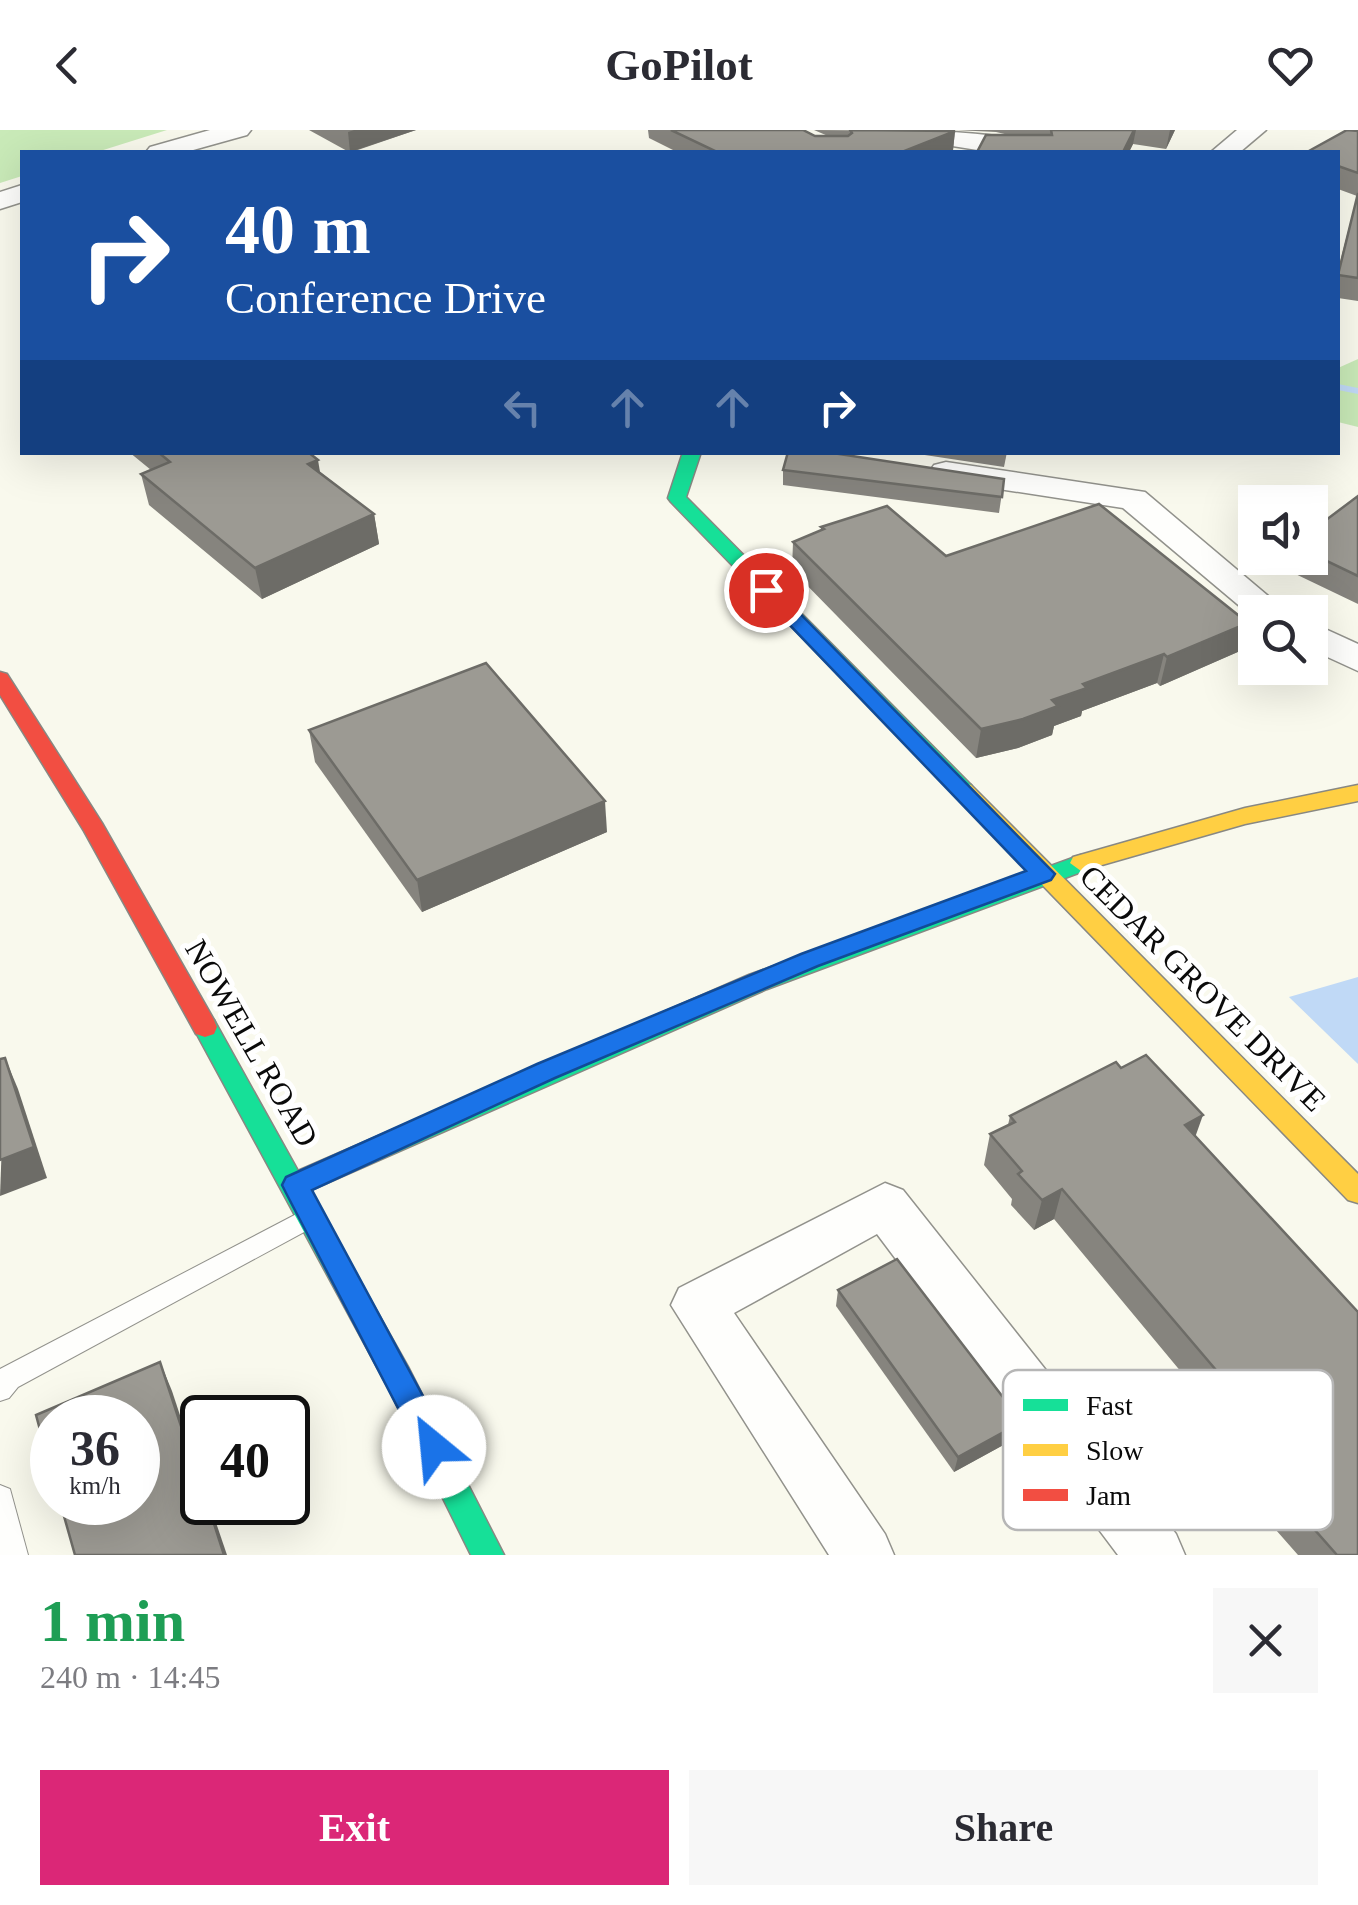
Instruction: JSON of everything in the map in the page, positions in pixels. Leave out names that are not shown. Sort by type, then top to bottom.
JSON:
[{"type":"street","points":[[166,150],[238,130]]},
{"type":"street","points":[[902,130],[1021,150]]},
{"type":"street","points":[[1227,150],[1253,130]]},
{"type":"street","name":"CEDAR GROVE DRIVE","points":[[691,455],[677,498],[1358,1192]]},
{"type":"street","points":[[915,468],[1133,499],[1249,595]]},
{"type":"street","points":[[1328,643],[1358,658]]},
{"type":"street","name":"NOWELL ROAD","points":[[0,679],[110,858],[295,1185],[488,1555]]},
{"type":"street","points":[[295,1185],[546,1071],[792,967],[1043,874],[1298,803],[1358,794]]},
{"type":"street","points":[[864,1555],[698,1305],[885,1205],[1012,1370]]},
{"type":"street","points":[[1136,1530],[1155,1555]]},
{"type":"lane","points":[[0,1389],[9,1378],[311,1216]]},
{"type":"lane","points":[[0,1498],[14,1555]]},
{"type":"green space","points":[[0,130],[167,130],[103,150],[20,150],[20,177],[0,183]]},
{"type":"green space","points":[[1358,359],[1358,427],[1340,422],[1340,367]]},
{"type":"water","points":[[1358,977],[1358,1064],[1289,997]]},
{"type":"building","points":[[671,130],[803,130],[815,136],[848,136],[850,130],[955,131],[907,150],[713,150]]},
{"type":"building","points":[[1051,130],[1134,130],[1124,150],[978,150],[986,135],[1052,135]]},
{"type":"building","points":[[1347,130],[1358,131],[1358,173],[1340,167],[1340,150],[1311,150]]},
{"type":"building","points":[[1358,193],[1358,278],[1340,275]]},
{"type":"building","points":[[162,455],[312,455],[318,460],[308,464],[374,514],[255,568],[141,474],[170,462]]},
{"type":"building","points":[[787,455],[846,455],[1004,479],[1002,497],[783,470]]},
{"type":"building","points":[[1358,496],[1358,576],[1328,562],[1328,518]]},
{"type":"building","points":[[1099,504],[1238,615],[1238,627],[1167,657],[1164,654],[1083,684],[1087,688],[1052,700],[1058,706],[981,729],[793,542],[824,529],[821,527],[887,506],[946,556]]},
{"type":"building","points":[[486,663],[605,801],[417,880],[309,730]]},
{"type":"building","points":[[1146,1055],[1203,1115],[1185,1125],[1358,1312],[1358,1555],[1337,1555],[1315,1530],[1333,1530],[1333,1370],[1216,1370],[1062,1189],[1042,1200],[990,1134],[1015,1122],[1010,1116],[1116,1062],[1121,1068]]},
{"type":"building","points":[[5,1058],[34,1147],[0,1160],[0,1059]]},
{"type":"building","points":[[897,1259],[1003,1397],[1003,1432],[958,1457],[838,1290]]},
{"type":"building","points":[[160,1362],[180,1423],[180,1525],[214,1525],[224,1555],[75,1555],[67,1525],[160,1525],[160,1395],[83,1395]]},
{"type":"waterway","points":[[1340,387],[1358,391]]},
{"type":"traffic: fast","points":[[691,455],[677,498],[963,790]]},
{"type":"traffic: fast","points":[[295,1185],[758,982],[1081,863]]},
{"type":"traffic: fast","points":[[205,1027],[398,1377],[488,1555]]},
{"type":"traffic: slow","points":[[963,790],[1358,1192]]},
{"type":"traffic: slow","points":[[1081,863],[1245,816],[1358,793]]},
{"type":"traffic: jam","points":[[0,679],[94,829],[205,1027]]},
{"type":"route","points":[[434,1447],[295,1185],[546,1071],[810,960],[1043,874],[766,590]]}]
